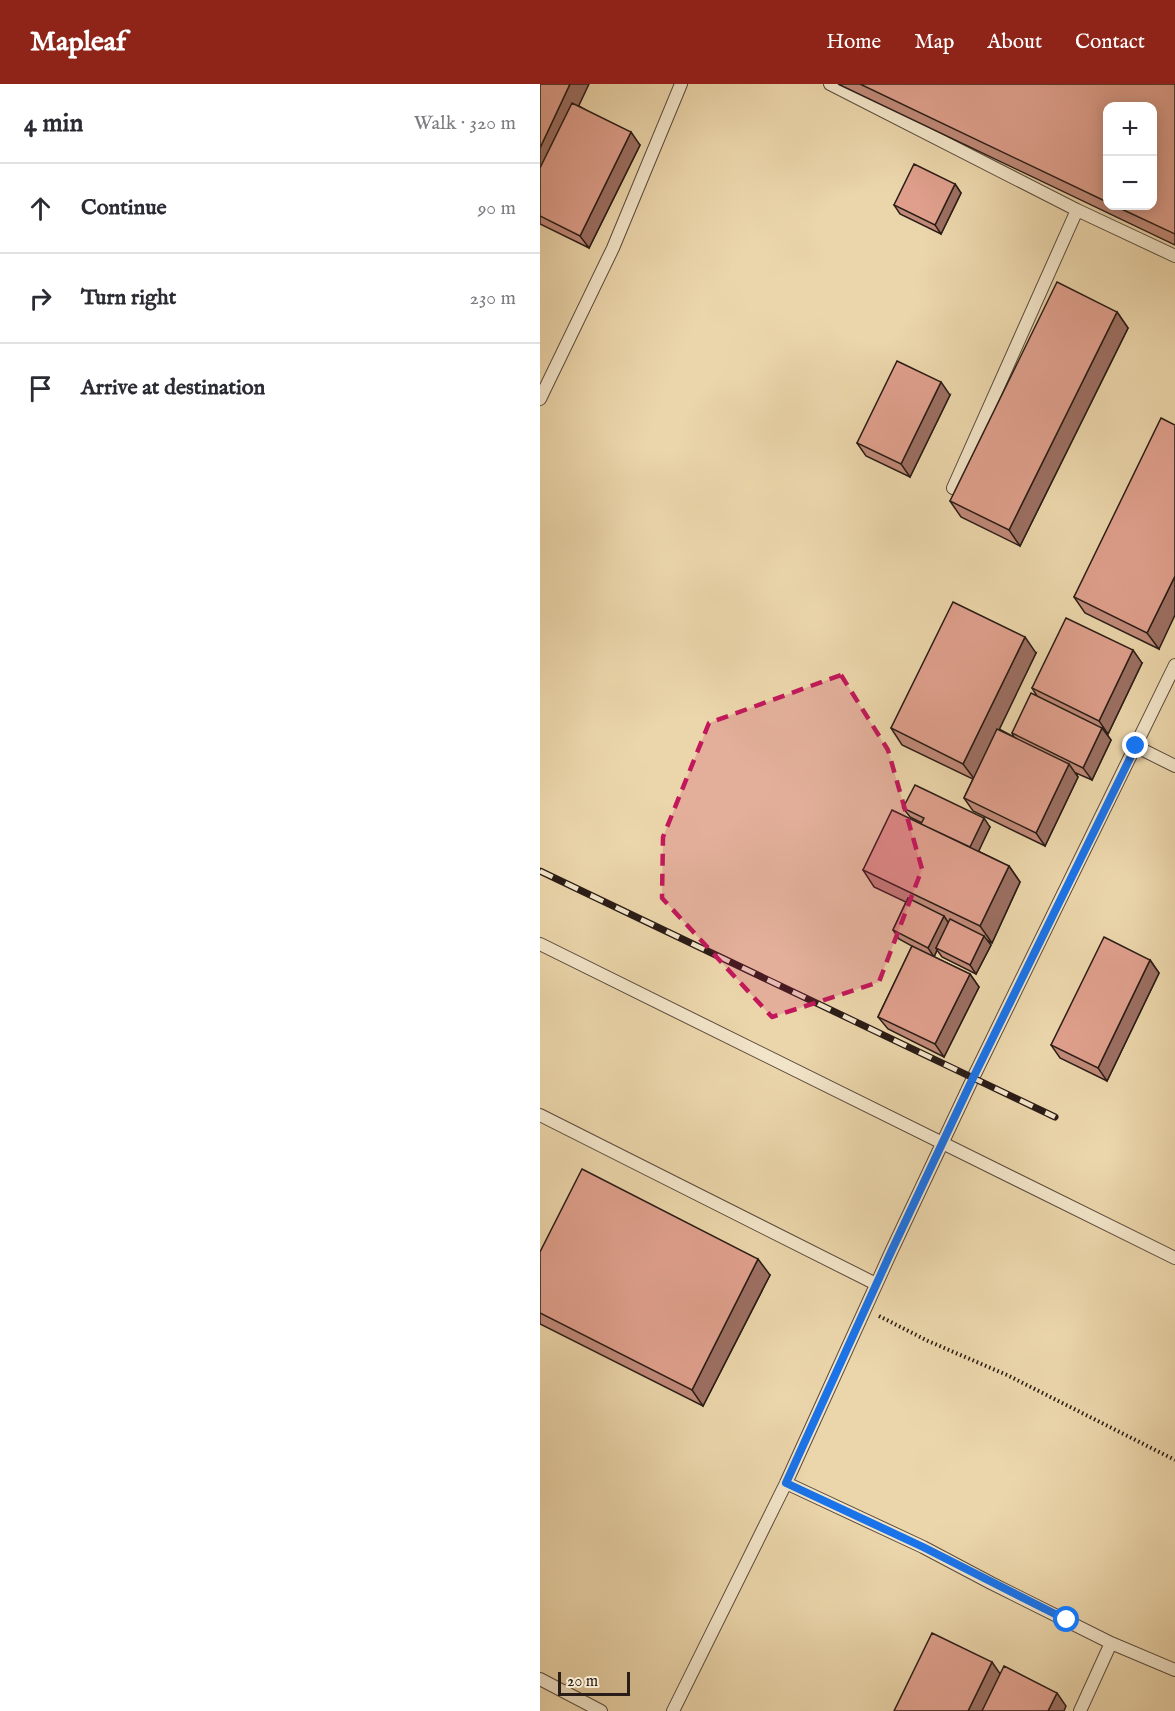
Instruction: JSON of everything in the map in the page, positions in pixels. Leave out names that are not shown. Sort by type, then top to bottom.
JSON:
[{"type":"lane","points":[[540,399],[613,248],[681,84]]},
{"type":"lane","points":[[830,84],[1077,210],[1175,256]]},
{"type":"lane","points":[[953,488],[1077,210]]},
{"type":"lane","points":[[673,1711],[786,1483],[973,1078],[1175,665]]},
{"type":"lane","points":[[1136,746],[1175,766]]},
{"type":"lane","points":[[540,944],[1175,1258]]},
{"type":"lane","points":[[540,1115],[878,1280]]},
{"type":"lane","points":[[786,1483],[923,1547],[1111,1642],[1175,1670]]},
{"type":"lane","points":[[1080,1711],[1111,1642]]},
{"type":"lane","points":[[540,1679],[601,1711]]},
{"type":"path","points":[[865,1308],[928,1341],[1007,1375],[1175,1460]]},
{"type":"highlighted area","points":[[841,675],[888,750],[922,869],[879,982],[772,1017],[662,898],[663,837],[709,723]]},
{"type":"building","points":[[540,84],[570,84],[540,148]]},
{"type":"building","points":[[860,84],[1175,84],[1175,234],[1124,210],[1157,210],[1157,102],[1103,102],[1103,200]]},
{"type":"building","points":[[572,103],[631,132],[580,236],[540,216],[540,168]]},
{"type":"building","points":[[914,164],[955,184],[935,225],[894,205]]},
{"type":"building","points":[[1057,282],[1117,312],[1009,530],[950,501]]},
{"type":"building","points":[[897,361],[941,382],[901,464],[857,443]]},
{"type":"building","points":[[1161,418],[1175,425],[1175,576],[1147,633],[1074,597]]},
{"type":"building","points":[[953,602],[1025,637],[963,764],[891,728]]},
{"type":"building","points":[[1066,618],[1133,650],[1099,721],[1032,688]]},
{"type":"building","points":[[1031,693],[1102,728],[1083,768],[1012,733]]},
{"type":"building","points":[[997,729],[1069,764],[1036,833],[964,798]]},
{"type":"building","points":[[915,785],[984,818],[970,847],[921,824],[924,818],[903,808]]},
{"type":"building","points":[[892,810],[1009,866],[980,926],[863,870]]},
{"type":"building","points":[[908,898],[944,916],[928,948],[893,930]]},
{"type":"building","points":[[950,919],[984,936],[970,965],[936,948]]},
{"type":"building","points":[[1104,937],[1150,960],[1098,1068],[1051,1045]]},
{"type":"building","points":[[912,946],[970,974],[935,1044],[878,1017]]},
{"type":"building","points":[[582,1169],[758,1259],[692,1390],[540,1313],[540,1252]]},
{"type":"building","points":[[932,1633],[992,1662],[968,1711],[894,1711]]},
{"type":"building","points":[[1004,1666],[1057,1693],[1048,1711],[982,1711]]},
{"type":"railway","points":[[540,871],[1055,1117]]},
{"type":"route","points":[[1067,1620],[923,1547],[786,1483],[973,1078],[1136,746]]}]
